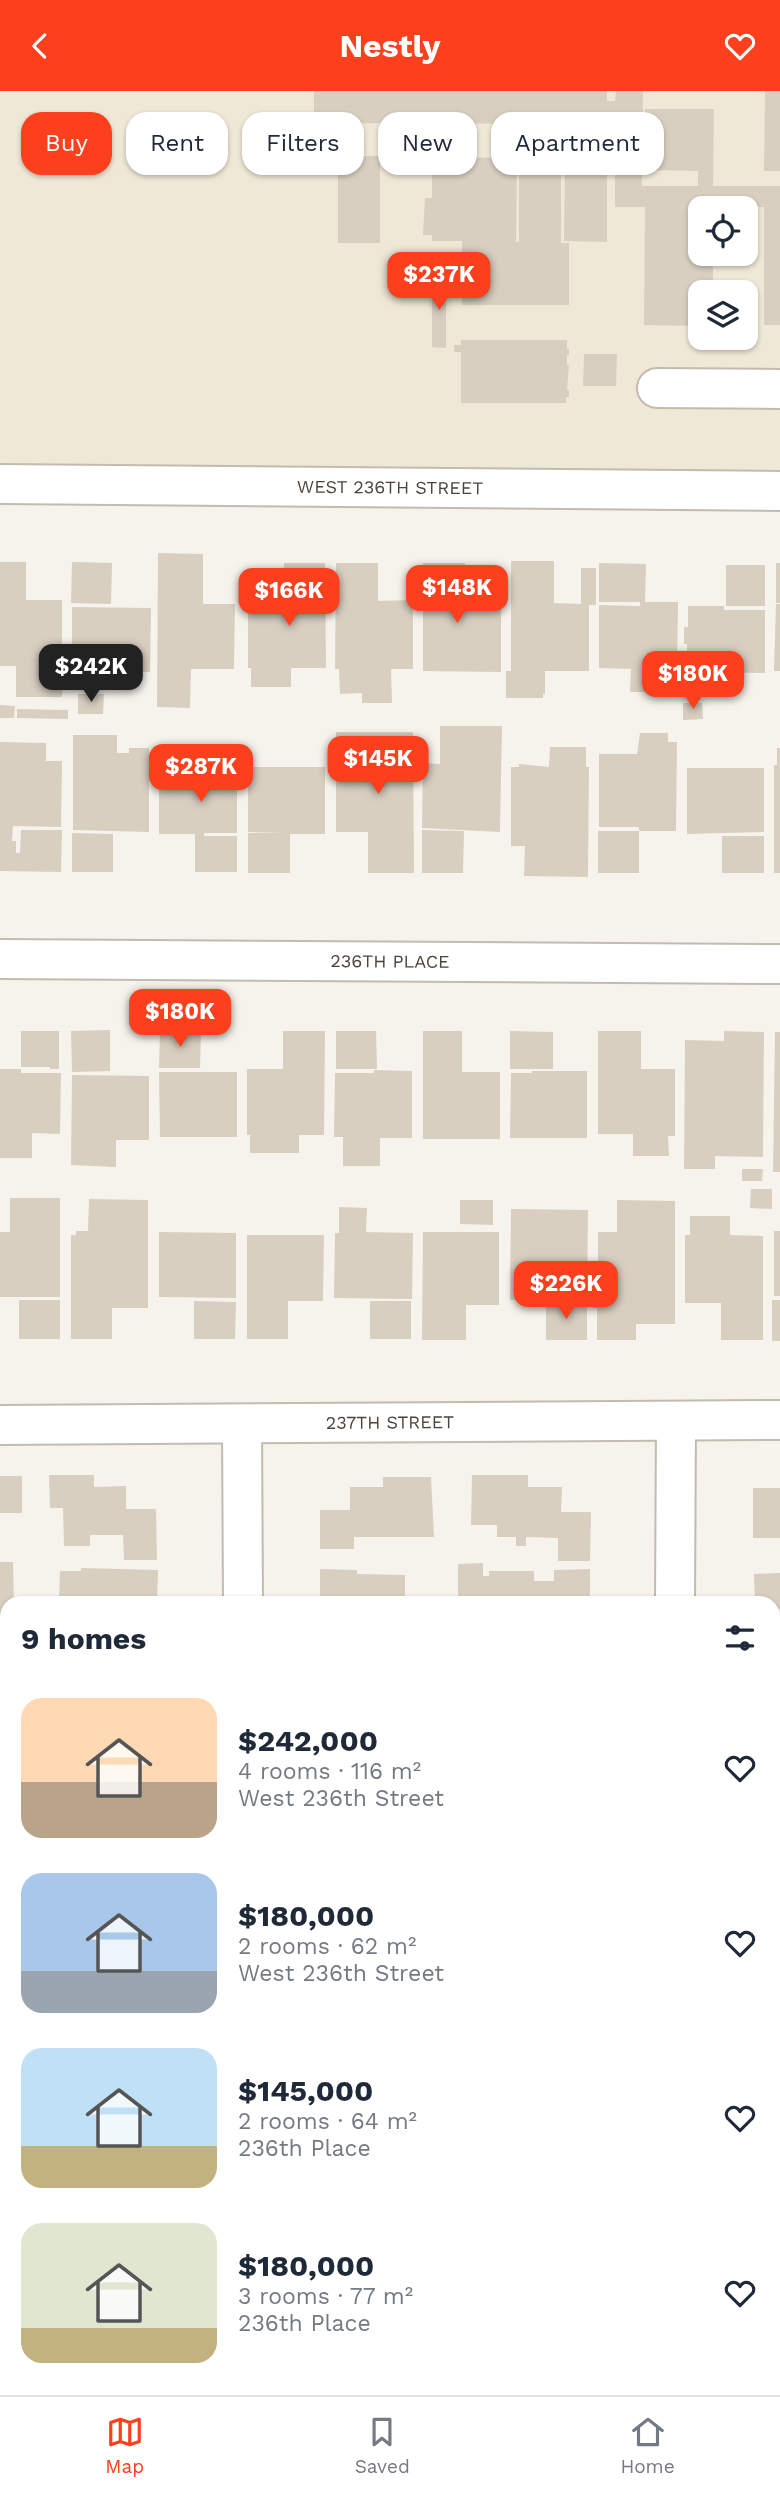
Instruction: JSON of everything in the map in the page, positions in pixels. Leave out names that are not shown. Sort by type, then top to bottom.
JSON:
[{"type":"street","points":[[657,388],[780,389]]},
{"type":"street","name":"WEST 236TH STREET","points":[[0,484],[780,491]]},
{"type":"street","name":"236TH PLACE","points":[[0,959],[780,964]]},
{"type":"street","name":"237TH STREET","points":[[0,1425],[780,1420]]},
{"type":"street","points":[[676,1421],[676,1596]]},
{"type":"street","points":[[242,1423],[243,1596]]},
{"type":"shaded area","points":[[0,91],[780,91],[780,475],[0,472]]},
{"type":"building","points":[[314,91],[607,91],[607,101],[615,101],[616,91],[643,91],[643,112],[491,112],[491,124],[477,124],[477,112],[378,112],[378,123],[364,123],[364,112],[314,112]]},
{"type":"building","points":[[765,91],[780,91],[780,171],[764,171]]},
{"type":"building","points":[[645,109],[714,109],[713,186],[780,186],[780,325],[764,325],[764,207],[758,207],[758,196],[688,196],[688,266],[713,266],[713,280],[688,280],[688,326],[644,325],[645,207],[615,207],[615,175],[642,175],[642,186],[698,186],[698,171],[664,170],[664,112],[645,112]]},
{"type":"building","points":[[364,156],[378,156],[380,243],[338,243],[338,175],[364,175]]},
{"type":"building","points":[[477,158],[491,158],[491,175],[517,175],[516,242],[519,242],[519,175],[561,175],[561,243],[569,243],[569,305],[462,305],[462,241],[432,241],[432,235],[423,235],[425,198],[432,198],[432,175],[477,175]]},
{"type":"building","points":[[565,175],[607,175],[607,242],[564,241]]},
{"type":"building","points":[[432,277],[446,277],[446,348],[432,347]]},
{"type":"building","points":[[461,340],[567,340],[569,397],[566,397],[566,403],[461,403],[461,352],[454,352],[454,345],[461,345]]},
{"type":"building","points":[[584,354],[617,354],[616,386],[583,386]]},
{"type":"building","points":[[158,553],[203,554],[203,604],[235,604],[234,669],[191,669],[190,708],[157,707]]},
{"type":"building","points":[[511,561],[554,561],[554,603],[581,604],[581,568],[596,568],[596,605],[589,605],[589,671],[545,671],[543,698],[506,698],[506,671],[511,671]]},
{"type":"building","points":[[0,562],[26,562],[26,600],[62,600],[62,697],[16,697],[16,666],[0,666]]},
{"type":"building","points":[[72,562],[112,563],[111,604],[71,603]]},
{"type":"building","points":[[284,563],[325,563],[326,668],[291,668],[291,687],[251,687],[251,668],[248,668],[248,600],[284,600]]},
{"type":"building","points":[[336,563],[378,563],[378,601],[413,600],[413,669],[391,669],[392,703],[362,703],[362,693],[340,694],[339,669],[335,669]]},
{"type":"building","points":[[423,563],[465,563],[465,606],[501,606],[501,672],[423,671]]},
{"type":"building","points":[[599,563],[646,564],[645,602],[678,602],[677,669],[668,669],[668,692],[630,692],[631,669],[599,668],[599,605],[640,606],[640,602],[599,602]]},
{"type":"building","points":[[776,563],[780,563],[780,603],[776,603]]},
{"type":"building","points":[[726,565],[765,565],[765,606],[726,606]]},
{"type":"building","points":[[776,604],[780,604],[780,671],[774,671]]},
{"type":"building","points":[[688,606],[724,606],[724,610],[765,610],[765,673],[687,672],[684,627],[688,627]]},
{"type":"building","points":[[72,607],[151,608],[150,672],[72,671]]},
{"type":"building","points":[[78,694],[104,694],[103,714],[78,714]]},
{"type":"building","points":[[683,703],[702,703],[703,719],[683,720]]},
{"type":"building","points":[[0,705],[15,706],[14,718],[0,718]]},
{"type":"building","points":[[17,709],[68,710],[68,719],[17,718]]},
{"type":"building","points":[[440,726],[502,726],[500,832],[422,828],[423,763],[440,764]]},
{"type":"building","points":[[336,732],[413,732],[414,873],[368,873],[368,832],[336,832]]},
{"type":"building","points":[[640,733],[668,733],[668,742],[677,742],[676,831],[599,827],[599,754],[637,754]]},
{"type":"building","points":[[73,735],[117,735],[117,753],[129,753],[129,748],[149,748],[149,832],[73,830]]},
{"type":"building","points":[[0,742],[46,743],[46,761],[62,761],[61,827],[13,826],[12,841],[16,841],[16,853],[20,853],[21,830],[62,830],[61,872],[0,871]]},
{"type":"building","points":[[195,747],[230,747],[230,766],[237,766],[237,833],[204,833],[204,836],[237,836],[237,872],[195,872],[195,834],[159,834],[159,751],[195,752]]},
{"type":"building","points":[[550,747],[586,747],[586,767],[589,767],[588,877],[524,876],[525,846],[511,846],[511,767],[519,767],[519,764],[549,767]]},
{"type":"building","points":[[777,748],[780,748],[780,873],[774,873],[774,765],[777,765]]},
{"type":"building","points":[[248,767],[325,767],[325,834],[290,834],[290,873],[248,873],[248,833],[285,833],[248,832]]},
{"type":"building","points":[[687,768],[764,768],[764,832],[687,834]]},
{"type":"building","points":[[422,830],[464,831],[463,873],[422,873]]},
{"type":"building","points":[[598,831],[639,831],[639,873],[598,873]]},
{"type":"building","points":[[72,833],[113,834],[113,872],[72,872]]},
{"type":"building","points":[[722,836],[764,836],[764,873],[722,873]]},
{"type":"building","points":[[110,1030],[110,1071],[72,1072],[71,1031]]},
{"type":"building","points":[[160,1030],[201,1031],[200,1068],[159,1068]]},
{"type":"building","points":[[21,1031],[59,1031],[59,1069],[21,1067]]},
{"type":"building","points":[[283,1031],[325,1031],[324,1135],[299,1135],[299,1153],[250,1153],[250,1135],[247,1135],[247,1069],[283,1069]]},
{"type":"building","points":[[336,1031],[376,1031],[377,1069],[336,1069]]},
{"type":"building","points":[[423,1031],[462,1031],[462,1072],[500,1072],[500,1139],[423,1139]]},
{"type":"building","points":[[510,1031],[553,1032],[553,1069],[510,1069]]},
{"type":"building","points":[[598,1031],[641,1031],[641,1069],[675,1069],[675,1136],[668,1136],[669,1156],[633,1156],[633,1134],[598,1134]]},
{"type":"building","points":[[724,1031],[764,1032],[763,1157],[715,1156],[715,1169],[684,1169],[685,1040],[724,1041]]},
{"type":"building","points":[[775,1032],[780,1032],[780,1172],[773,1172]]},
{"type":"building","points":[[0,1069],[21,1069],[21,1073],[61,1073],[60,1134],[32,1133],[32,1158],[0,1158]]},
{"type":"building","points":[[374,1070],[412,1071],[412,1138],[380,1138],[380,1166],[343,1166],[343,1137],[334,1137],[335,1073],[374,1073]]},
{"type":"building","points":[[587,1071],[587,1138],[510,1138],[511,1073]]},
{"type":"building","points":[[159,1072],[237,1072],[237,1137],[160,1137]]},
{"type":"building","points":[[72,1075],[149,1076],[149,1140],[116,1140],[116,1167],[71,1165]]},
{"type":"building","points":[[742,1169],[763,1169],[762,1181],[742,1181]]},
{"type":"building","points":[[751,1189],[772,1189],[772,1209],[750,1208]]},
{"type":"building","points":[[10,1198],[60,1198],[60,1297],[0,1297],[0,1232],[10,1232]]},
{"type":"building","points":[[89,1199],[148,1200],[148,1308],[112,1308],[112,1339],[71,1339],[71,1235],[76,1235],[76,1231],[88,1231]]},
{"type":"building","points":[[460,1200],[493,1200],[493,1225],[460,1224]]},
{"type":"building","points":[[617,1200],[675,1201],[675,1324],[636,1324],[636,1340],[597,1340],[597,1308],[593,1308],[593,1293],[598,1293],[598,1232],[617,1232]]},
{"type":"building","points":[[339,1207],[367,1208],[366,1232],[413,1233],[412,1299],[334,1298],[335,1233],[339,1233]]},
{"type":"building","points":[[511,1209],[588,1210],[587,1301],[510,1300]]},
{"type":"building","points":[[690,1216],[730,1216],[730,1235],[763,1236],[763,1340],[721,1340],[721,1303],[685,1303],[685,1235],[690,1235]]},
{"type":"building","points":[[774,1231],[780,1231],[780,1296],[774,1296]]},
{"type":"building","points":[[159,1232],[236,1233],[236,1298],[159,1297]]},
{"type":"building","points":[[423,1232],[499,1232],[499,1305],[466,1305],[466,1340],[422,1340]]},
{"type":"building","points":[[247,1235],[324,1235],[323,1301],[288,1301],[288,1339],[247,1339]]},
{"type":"building","points":[[19,1300],[60,1300],[60,1339],[19,1339]]},
{"type":"building","points":[[772,1300],[780,1300],[780,1341],[772,1341]]},
{"type":"building","points":[[194,1301],[236,1302],[235,1339],[194,1339]]},
{"type":"building","points":[[370,1301],[411,1301],[411,1339],[370,1339]]},
{"type":"building","points":[[546,1303],[587,1303],[587,1340],[546,1340]]},
{"type":"building","points":[[49,1475],[94,1475],[94,1487],[126,1486],[126,1509],[156,1509],[157,1560],[124,1560],[123,1535],[90,1535],[90,1546],[64,1546],[63,1508],[50,1508]]},
{"type":"building","points":[[472,1475],[528,1475],[528,1487],[562,1487],[561,1512],[591,1512],[590,1561],[558,1561],[558,1538],[526,1537],[526,1546],[516,1546],[516,1537],[497,1537],[497,1525],[471,1525]]},
{"type":"building","points":[[0,1476],[22,1476],[22,1513],[0,1513]]},
{"type":"building","points":[[383,1477],[431,1477],[434,1537],[354,1537],[354,1549],[320,1549],[320,1510],[350,1510],[350,1487],[383,1487]]},
{"type":"building","points":[[753,1488],[780,1488],[780,1538],[753,1538]]},
{"type":"building","points":[[0,1562],[13,1562],[14,1596],[0,1596]]},
{"type":"building","points":[[483,1563],[483,1576],[489,1576],[489,1571],[534,1571],[534,1581],[554,1581],[554,1570],[590,1569],[590,1596],[458,1596],[458,1564]]},
{"type":"building","points":[[81,1568],[158,1570],[157,1596],[59,1596],[60,1571],[81,1571]]},
{"type":"building","points":[[320,1569],[357,1570],[357,1574],[405,1575],[405,1596],[320,1596]]},
{"type":"building","points":[[780,1573],[780,1596],[755,1596],[754,1574]]}]
